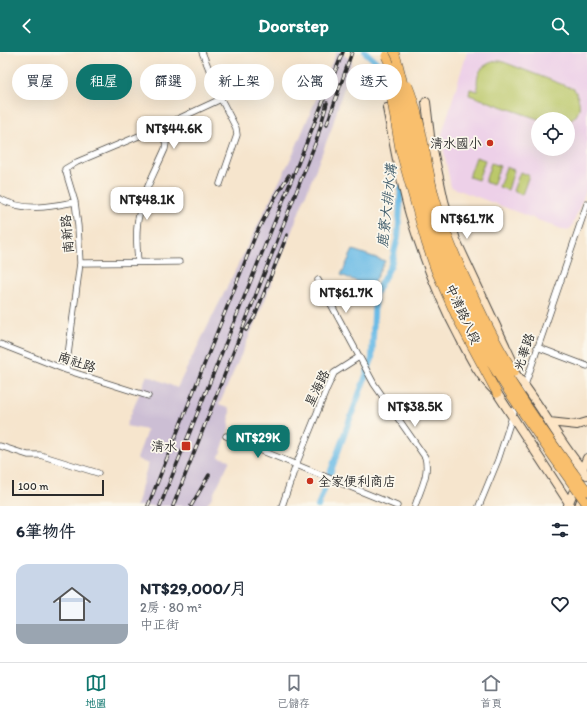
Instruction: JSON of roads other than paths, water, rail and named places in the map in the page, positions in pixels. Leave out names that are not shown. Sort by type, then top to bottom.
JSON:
[{"type":"main road","points":[[388,53],[398,64]]},
{"type":"main road","points":[[388,53],[388,80],[400,149],[426,242],[436,271],[457,318],[497,393]]},
{"type":"main road","points":[[388,53],[399,98],[418,196],[440,260],[461,309],[500,380],[587,504]]},
{"type":"main road","points":[[402,74],[415,105],[434,196],[446,232],[459,266],[493,338],[515,372]]},
{"type":"main road","points":[[402,82],[424,183],[439,235],[468,306],[505,372],[539,424],[587,491]]},
{"type":"street","points":[[202,52],[207,64]]},
{"type":"street","points":[[138,262],[138,215],[165,149],[166,143],[162,136],[153,129],[219,100]]},
{"type":"street","points":[[220,184],[237,135],[236,128],[222,100]]},
{"type":"street","points":[[387,108],[426,102]]},
{"type":"street","name":"中清路八段","points":[[426,102],[430,136],[442,194],[456,240],[512,360],[515,372],[585,473]]},
{"type":"street","name":"中清路八段","points":[[387,108],[398,167],[410,214],[421,248],[443,304],[474,364],[491,388],[497,393],[569,505]]},
{"type":"street","name":"南新路","points":[[66,370],[80,263],[75,202],[65,170],[77,162],[153,129]]},
{"type":"street","points":[[0,200],[21,207],[33,208],[43,208],[75,202]]},
{"type":"street","name":"光華路","points":[[479,506],[498,460],[512,417],[525,385],[587,204]]},
{"type":"street","points":[[80,263],[179,262]]},
{"type":"street","points":[[318,280],[374,384],[425,457],[427,465],[426,473],[415,506]]},
{"type":"street","name":"南社路","points":[[0,344],[66,370],[148,396]]},
{"type":"street","points":[[537,347],[587,366]]},
{"type":"street","name":"星海路","points":[[282,506],[296,465],[334,373],[359,357]]},
{"type":"street","points":[[549,422],[577,425],[587,422]]},
{"type":"street","points":[[226,436],[397,506]]},
{"type":"street","points":[[0,446],[28,455],[40,455],[98,473]]},
{"type":"street","points":[[569,505],[585,473],[587,458]]},
{"type":"street","points":[[579,506],[587,485]]},
{"type":"water","points":[[353,250],[385,261],[371,287],[341,275]]},
{"type":"waterway","name":"鹿寮大排水溝","points":[[365,52],[379,64]]},
{"type":"waterway","name":"鹿寮大排水溝","points":[[318,506],[372,359],[375,294],[391,265],[398,237],[401,188]]},
{"type":"railway","points":[[160,506],[343,52]]},
{"type":"railway","points":[[327,124],[352,52]]},
{"type":"railway","points":[[173,506],[317,139],[327,103]]},
{"type":"railway","points":[[148,506],[256,234],[274,199],[289,175]]},
{"type":"railway","points":[[246,330],[255,316],[287,235]]},
{"type":"railway","points":[[191,506],[209,475]]},
{"type":"place","name":"清水國小","points":[[490,143]]},
{"type":"place","name":"清水","points":[[186,446]]},
{"type":"place","name":"全家便利商店","points":[[310,481]]}]
